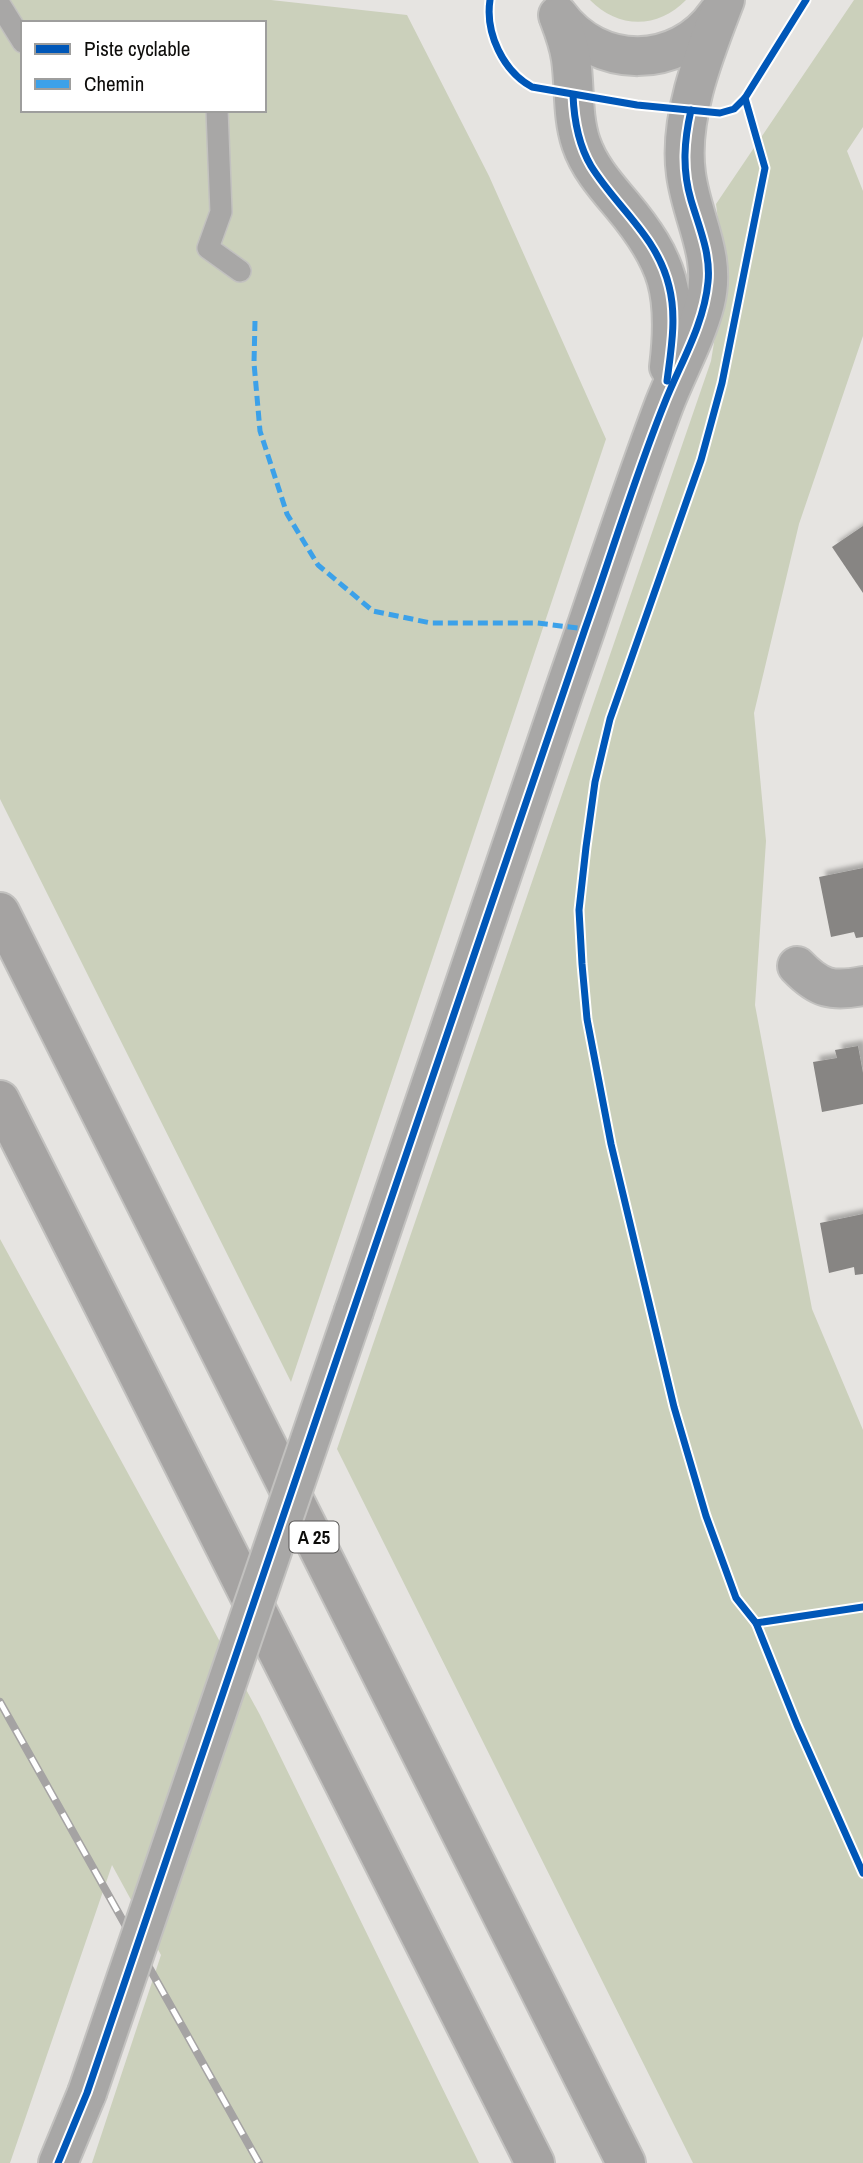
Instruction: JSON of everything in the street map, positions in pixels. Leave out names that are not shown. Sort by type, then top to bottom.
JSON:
[{"type":"highway","name":"A 25","points":[[0,912],[626,2163]]},
{"type":"highway","points":[[0,1100],[536,2163]]},
{"type":"street","points":[[551,6],[578,37],[601,51],[641,57],[668,52],[692,40],[712,22],[725,0]]},
{"type":"street","points":[[58,2163],[87,2093],[664,404],[705,303],[709,281],[708,255],[690,197],[684,153],[699,72],[725,0]]},
{"type":"street","points":[[551,6],[571,57],[576,126],[582,146],[591,166],[647,235],[670,287],[673,335],[664,404]]},
{"type":"street","points":[[797,966],[809,979],[834,990],[863,986]]},
{"type":"street","points":[[70,2163],[87,2093]]},
{"type":"lane","points":[[0,5],[21,39]]},
{"type":"lane","points":[[217,112],[221,212],[208,248],[240,271]]},
{"type":"green space","points":[[0,0],[271,0],[407,15],[489,176],[606,439],[291,1382],[0,799]]},
{"type":"green space","points":[[590,0],[686,0],[663,16],[638,22],[613,16]]},
{"type":"green space","points":[[854,0],[863,0],[863,127],[847,151],[863,191],[863,336],[799,524],[754,713],[766,841],[755,1005],[812,1309],[863,1430],[863,2163],[693,2163],[337,1449],[711,361],[725,275],[716,204]]},
{"type":"green space","points":[[0,1239],[260,1715],[479,2163],[92,2163],[161,1955],[112,1865],[10,2163],[0,2163]]},
{"type":"building","points":[[863,526],[863,593],[832,547]]},
{"type":"building","points":[[863,868],[863,937],[856,938],[854,932],[831,937],[819,877]]},
{"type":"building","points":[[858,1046],[863,1073],[863,1104],[822,1112],[813,1062],[837,1058],[835,1050]]},
{"type":"building","points":[[863,1214],[863,1274],[855,1275],[854,1267],[829,1273],[820,1223]]},
{"type":"railway","points":[[0,1702],[259,2163]]},
{"type":"marked path","points":[[255,321],[254,363],[260,431],[287,514],[318,565],[373,611],[431,623],[537,623],[585,629]]},
{"type":"cycle path","points":[[490,0],[490,25],[498,50],[512,71],[532,87],[637,105],[720,113],[734,109],[745,98],[806,0]]},
{"type":"cycle path","points":[[573,95],[578,132],[591,166],[646,237],[663,268],[669,286],[673,310],[667,381]]},
{"type":"cycle path","points":[[745,98],[765,168],[722,383],[701,460],[610,719],[595,782],[579,910],[582,964],[587,1019],[611,1144],[674,1407],[706,1516],[736,1598],[756,1623],[797,1725],[863,1873]]},
{"type":"cycle path","points":[[58,2163],[87,2093],[634,486],[702,314],[708,282],[706,251],[691,200],[685,166],[691,110]]},
{"type":"cycle path","points":[[756,1623],[863,1607]]}]
